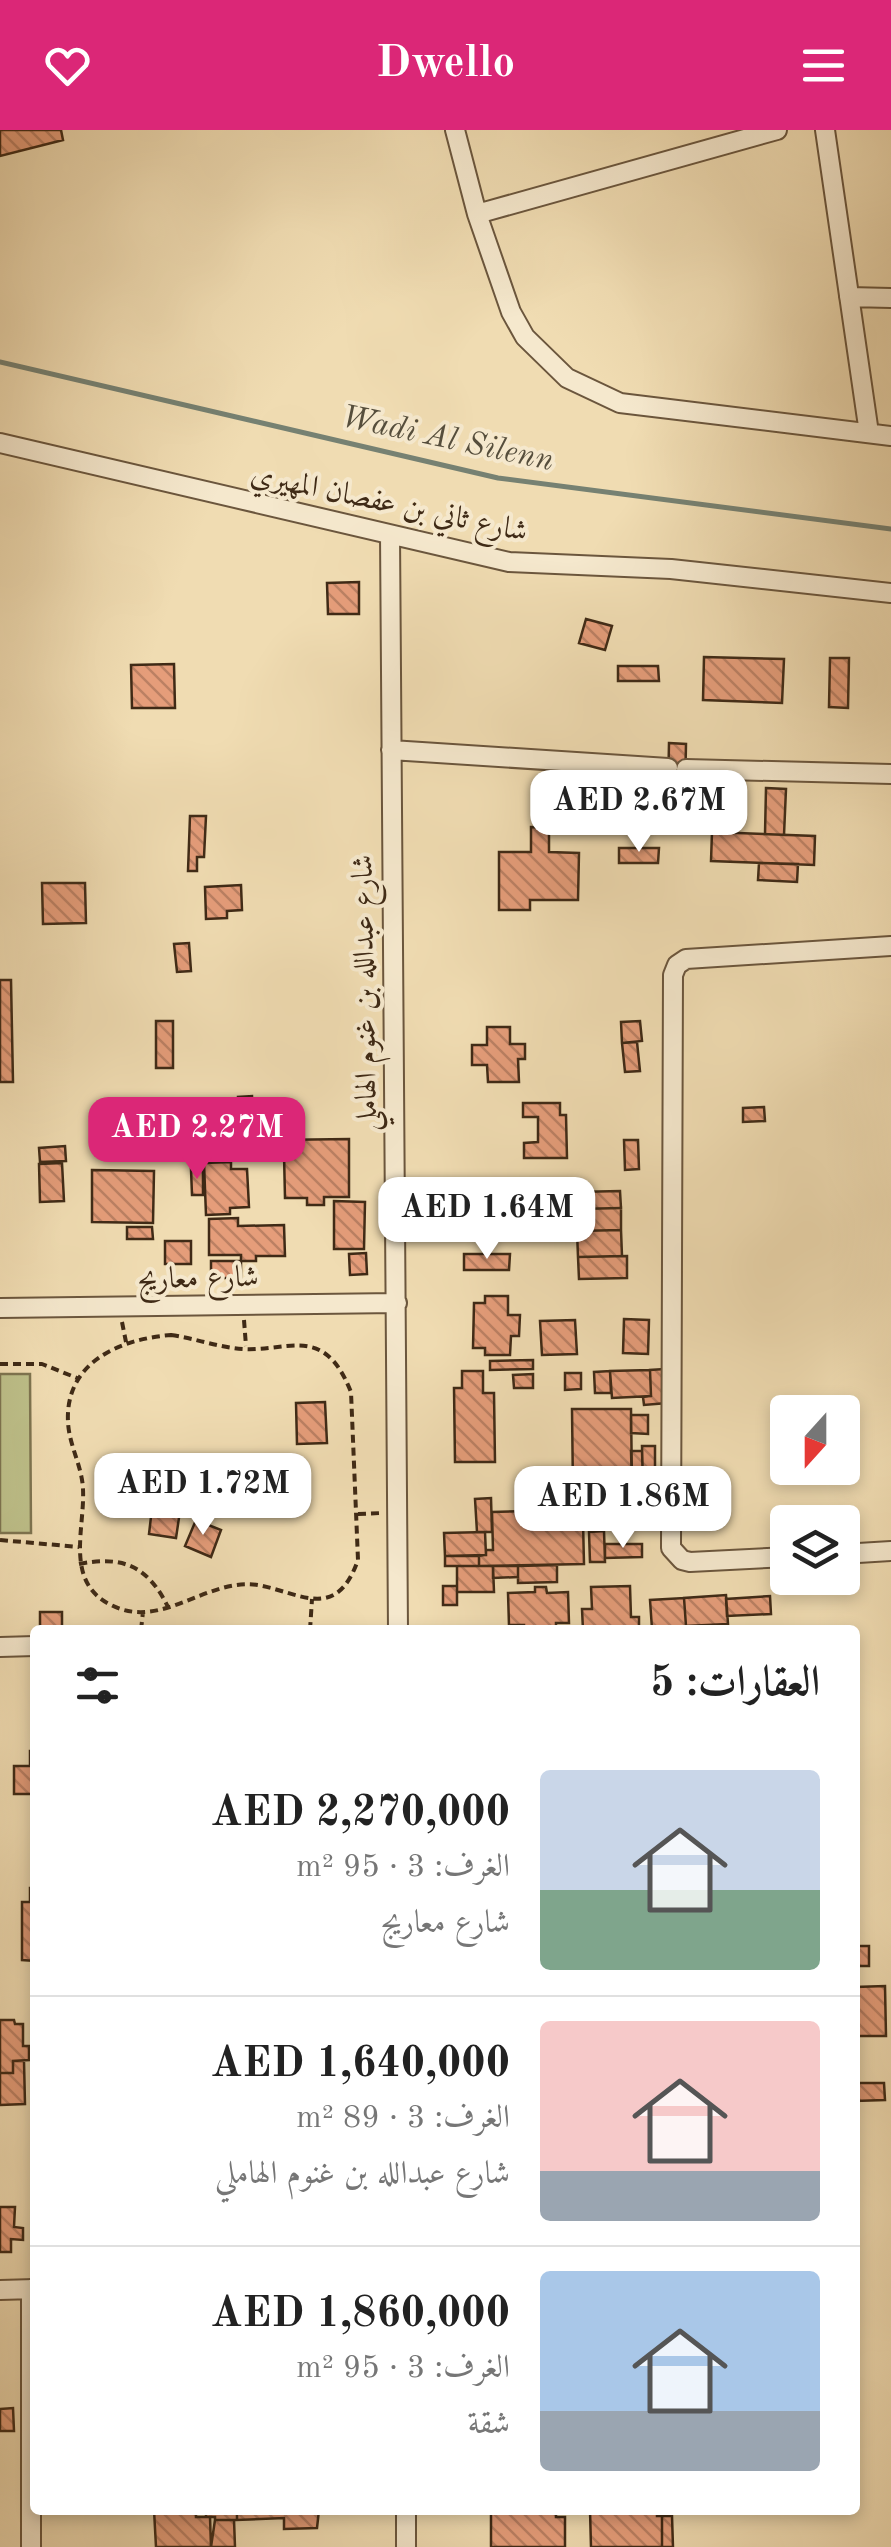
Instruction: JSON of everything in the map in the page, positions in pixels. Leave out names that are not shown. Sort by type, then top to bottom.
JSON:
[{"type":"street","points":[[454,130],[510,312],[526,337],[567,378],[620,403],[891,436]]},
{"type":"street","points":[[477,214],[777,130]]},
{"type":"street","points":[[825,130],[869,433]]},
{"type":"street","points":[[849,297],[891,298]]},
{"type":"street","name":"شارع ثاني بن عفصان المهيري","points":[[0,443],[509,562],[671,569],[891,592]]},
{"type":"street","name":"شارع عبدالله بن غنوم الهاملي","points":[[390,535],[398,1625]]},
{"type":"street","points":[[391,750],[677,769],[891,774]]},
{"type":"street","points":[[770,1558],[690,1562],[682,1560],[671,1548],[673,974],[686,959],[891,946]]},
{"type":"street","name":"شارع معاريج","points":[[0,1308],[397,1303]]},
{"type":"street","points":[[860,1553],[891,1551]]},
{"type":"street","points":[[0,1647],[30,1646]]},
{"type":"street","points":[[0,2290],[30,2289]]},
{"type":"street","points":[[32,2515],[32,2547]]},
{"type":"street","points":[[406,2515],[406,2547]]},
{"type":"path","points":[[242,1306],[246,1348]]},
{"type":"path","points":[[171,1336],[246,1348],[301,1344],[319,1350],[345,1376],[351,1392],[358,1514],[358,1560],[352,1577],[339,1591],[312,1599],[246,1584],[211,1591],[169,1609],[143,1612],[108,1604],[78,1564],[84,1514],[82,1479],[68,1420],[77,1378],[119,1345],[146,1337],[171,1336]]},
{"type":"path","points":[[0,1364],[42,1364],[77,1378]]},
{"type":"path","points":[[358,1514],[397,1512]]},
{"type":"path","points":[[0,1540],[79,1547]]},
{"type":"path","points":[[78,1564],[102,1559],[128,1564],[154,1582],[169,1609]]},
{"type":"path","points":[[310,1625],[312,1599]]},
{"type":"path","points":[[142,1625],[143,1612]]},
{"type":"green space","points":[[0,1374],[30,1374],[31,1533],[0,1533]]},
{"type":"building","points":[[0,130],[61,130],[63,140],[0,156]]},
{"type":"building","points":[[359,582],[359,614],[328,614],[327,583]]},
{"type":"building","points":[[586,619],[612,626],[605,650],[579,643]]},
{"type":"building","points":[[704,657],[784,659],[782,703],[703,700]]},
{"type":"building","points":[[830,658],[849,658],[848,708],[829,707]]},
{"type":"building","points":[[174,664],[175,708],[132,708],[131,665]]},
{"type":"building","points":[[618,666],[658,666],[659,681],[618,681]]},
{"type":"building","points":[[669,743],[686,744],[685,791],[668,791]]},
{"type":"building","points":[[766,788],[786,789],[784,835],[765,834]]},
{"type":"building","points":[[190,816],[206,816],[204,857],[197,857],[197,871],[188,871]]},
{"type":"building","points":[[531,827],[549,828],[549,852],[579,853],[578,900],[530,900],[530,910],[499,910],[499,852],[531,852]]},
{"type":"building","points":[[712,832],[815,836],[814,865],[711,861]]},
{"type":"building","points":[[619,848],[659,848],[658,863],[619,863]]},
{"type":"building","points":[[759,863],[798,864],[797,882],[758,880]]},
{"type":"building","points":[[42,883],[85,883],[86,923],[43,924]]},
{"type":"building","points":[[241,885],[242,910],[227,911],[227,918],[206,919],[205,887]]},
{"type":"building","points":[[189,943],[191,971],[177,972],[174,944]]},
{"type":"building","points":[[0,980],[11,980],[13,1082],[0,1082]]},
{"type":"building","points":[[156,1021],[173,1021],[173,1068],[156,1068]]},
{"type":"building","points":[[640,1021],[642,1041],[622,1043],[621,1022]]},
{"type":"building","points":[[487,1027],[510,1027],[510,1044],[525,1044],[525,1059],[518,1059],[519,1082],[488,1082],[487,1065],[472,1065],[472,1045],[487,1045]]},
{"type":"building","points":[[637,1042],[640,1071],[625,1072],[622,1043]]},
{"type":"building","points":[[252,1096],[253,1119],[238,1119],[238,1097]]},
{"type":"building","points":[[523,1103],[560,1103],[560,1115],[566,1115],[567,1158],[524,1158],[524,1143],[538,1142],[538,1117],[523,1117]]},
{"type":"building","points":[[764,1107],[765,1121],[743,1122],[743,1108]]},
{"type":"building","points":[[201,1122],[227,1122],[227,1146],[221,1146],[221,1155],[202,1155]]},
{"type":"building","points":[[349,1139],[349,1197],[324,1197],[324,1205],[307,1205],[307,1198],[285,1198],[284,1154],[276,1154],[275,1140]]},
{"type":"building","points":[[624,1140],[638,1140],[639,1169],[625,1170]]},
{"type":"building","points":[[65,1146],[66,1161],[40,1162],[39,1148]]},
{"type":"building","points":[[231,1162],[231,1169],[247,1169],[249,1207],[230,1208],[230,1214],[206,1215],[204,1163]]},
{"type":"building","points":[[62,1163],[64,1201],[40,1202],[39,1164]]},
{"type":"building","points":[[191,1169],[203,1169],[203,1195],[192,1195]]},
{"type":"building","points":[[92,1170],[154,1171],[153,1223],[92,1222]]},
{"type":"building","points":[[620,1191],[621,1208],[577,1209],[576,1192]]},
{"type":"building","points":[[334,1201],[365,1202],[364,1249],[334,1249]]},
{"type":"building","points":[[621,1208],[621,1230],[577,1231],[577,1209]]},
{"type":"building","points":[[238,1218],[238,1226],[284,1225],[285,1256],[256,1256],[256,1261],[241,1261],[241,1255],[209,1255],[209,1219]]},
{"type":"building","points":[[127,1227],[152,1227],[153,1239],[127,1239]]},
{"type":"building","points":[[621,1230],[622,1256],[578,1257],[577,1231]]},
{"type":"building","points":[[165,1241],[191,1241],[191,1264],[165,1264]]},
{"type":"building","points":[[366,1253],[367,1274],[350,1275],[349,1254]]},
{"type":"building","points":[[464,1254],[510,1254],[509,1270],[464,1270]]},
{"type":"building","points":[[627,1256],[627,1278],[579,1279],[578,1257]]},
{"type":"building","points":[[211,1261],[241,1261],[241,1278],[211,1278]]},
{"type":"building","points":[[485,1296],[508,1296],[508,1315],[520,1315],[519,1336],[511,1336],[510,1355],[485,1355],[485,1348],[473,1348],[474,1303],[485,1303]]},
{"type":"building","points":[[624,1319],[649,1320],[648,1354],[623,1353]]},
{"type":"building","points":[[575,1320],[577,1354],[542,1355],[540,1321]]},
{"type":"building","points":[[533,1360],[533,1369],[490,1370],[490,1361]]},
{"type":"building","points":[[664,1369],[667,1403],[644,1405],[643,1397],[651,1396],[650,1370]]},
{"type":"building","points":[[650,1370],[651,1396],[612,1398],[610,1371]]},
{"type":"building","points":[[462,1371],[483,1371],[483,1393],[494,1393],[495,1462],[455,1462],[454,1388],[462,1388]]},
{"type":"building","points":[[610,1371],[611,1393],[595,1393],[594,1372]]},
{"type":"building","points":[[565,1373],[581,1373],[581,1389],[565,1390]]},
{"type":"building","points":[[533,1374],[533,1388],[514,1388],[513,1375]]},
{"type":"building","points":[[325,1402],[327,1443],[297,1444],[296,1403]]},
{"type":"building","points":[[572,1409],[631,1409],[632,1485],[595,1485],[595,1490],[573,1491]]},
{"type":"building","points":[[631,1415],[648,1415],[648,1434],[631,1433]]},
{"type":"building","points":[[642,1446],[655,1446],[655,1485],[643,1485]]},
{"type":"building","points":[[631,1451],[642,1451],[643,1485],[632,1485]]},
{"type":"building","points":[[652,1494],[653,1529],[641,1529],[641,1495]]},
{"type":"building","points":[[600,1495],[634,1495],[635,1525],[601,1526]]},
{"type":"building","points":[[491,1498],[492,1532],[477,1532],[475,1499]]},
{"type":"building","points":[[152,1508],[180,1511],[176,1538],[149,1534]]},
{"type":"building","points":[[565,1510],[565,1521],[583,1521],[584,1564],[479,1566],[479,1556],[493,1550],[492,1512]]},
{"type":"building","points":[[196,1520],[221,1530],[211,1557],[185,1546]]},
{"type":"building","points":[[604,1531],[605,1562],[590,1562],[589,1532]]},
{"type":"building","points":[[485,1532],[486,1555],[445,1556],[444,1533]]},
{"type":"building","points":[[605,1544],[642,1544],[642,1557],[605,1558]]},
{"type":"building","points":[[445,1556],[479,1556],[479,1566],[445,1566]]},
{"type":"building","points":[[557,1565],[557,1582],[518,1583],[518,1566]]},
{"type":"building","points":[[457,1566],[493,1566],[494,1592],[457,1592]]},
{"type":"building","points":[[493,1566],[518,1566],[518,1577],[493,1578]]},
{"type":"building","points":[[443,1586],[457,1586],[457,1605],[443,1605]]},
{"type":"building","points":[[630,1586],[631,1617],[639,1617],[639,1625],[583,1625],[582,1609],[592,1609],[591,1587]]},
{"type":"building","points":[[535,1587],[546,1587],[547,1593],[568,1592],[569,1623],[509,1625],[508,1593],[535,1592]]},
{"type":"building","points":[[726,1595],[728,1624],[686,1625],[684,1598]]},
{"type":"building","points":[[770,1596],[771,1614],[727,1616],[726,1599]]},
{"type":"building","points":[[684,1598],[686,1625],[652,1625],[650,1600]]},
{"type":"building","points":[[40,1612],[62,1612],[62,1625],[40,1625]]},
{"type":"building","points":[[14,1766],[30,1766],[30,1794],[14,1794]]},
{"type":"building","points":[[22,1902],[30,1902],[30,1961],[22,1960]]},
{"type":"building","points":[[860,1946],[869,1946],[869,1966],[860,1966]]},
{"type":"building","points":[[885,1986],[886,2036],[860,2036],[860,1987]]},
{"type":"building","points":[[0,2020],[23,2024],[23,2046],[29,2046],[29,2060],[13,2061],[13,2073],[0,2073]]},
{"type":"building","points":[[13,2061],[24,2061],[25,2104],[0,2105],[0,2073],[13,2073]]},
{"type":"building","points":[[860,2083],[884,2083],[885,2100],[860,2101]]},
{"type":"building","points":[[0,2207],[15,2207],[14,2227],[23,2228],[23,2240],[11,2239],[11,2252],[0,2252]]},
{"type":"building","points":[[13,2408],[14,2431],[0,2431],[0,2409]]},
{"type":"building","points":[[154,2515],[210,2517],[211,2547],[156,2547]]},
{"type":"building","points":[[237,2515],[237,2520],[215,2520],[206,2517]]},
{"type":"building","points":[[237,2515],[318,2515],[317,2528],[284,2529],[284,2518],[237,2520]]},
{"type":"building","points":[[491,2515],[565,2517],[565,2547],[491,2547]]},
{"type":"building","points":[[590,2515],[662,2516],[662,2547],[591,2547]]},
{"type":"building","points":[[662,2516],[672,2516],[673,2547],[662,2547]]},
{"type":"building","points":[[215,2520],[234,2520],[235,2547],[211,2547]]},
{"type":"waterway","name":"Wadi Al Silenn","points":[[0,362],[498,478],[891,529]]}]
